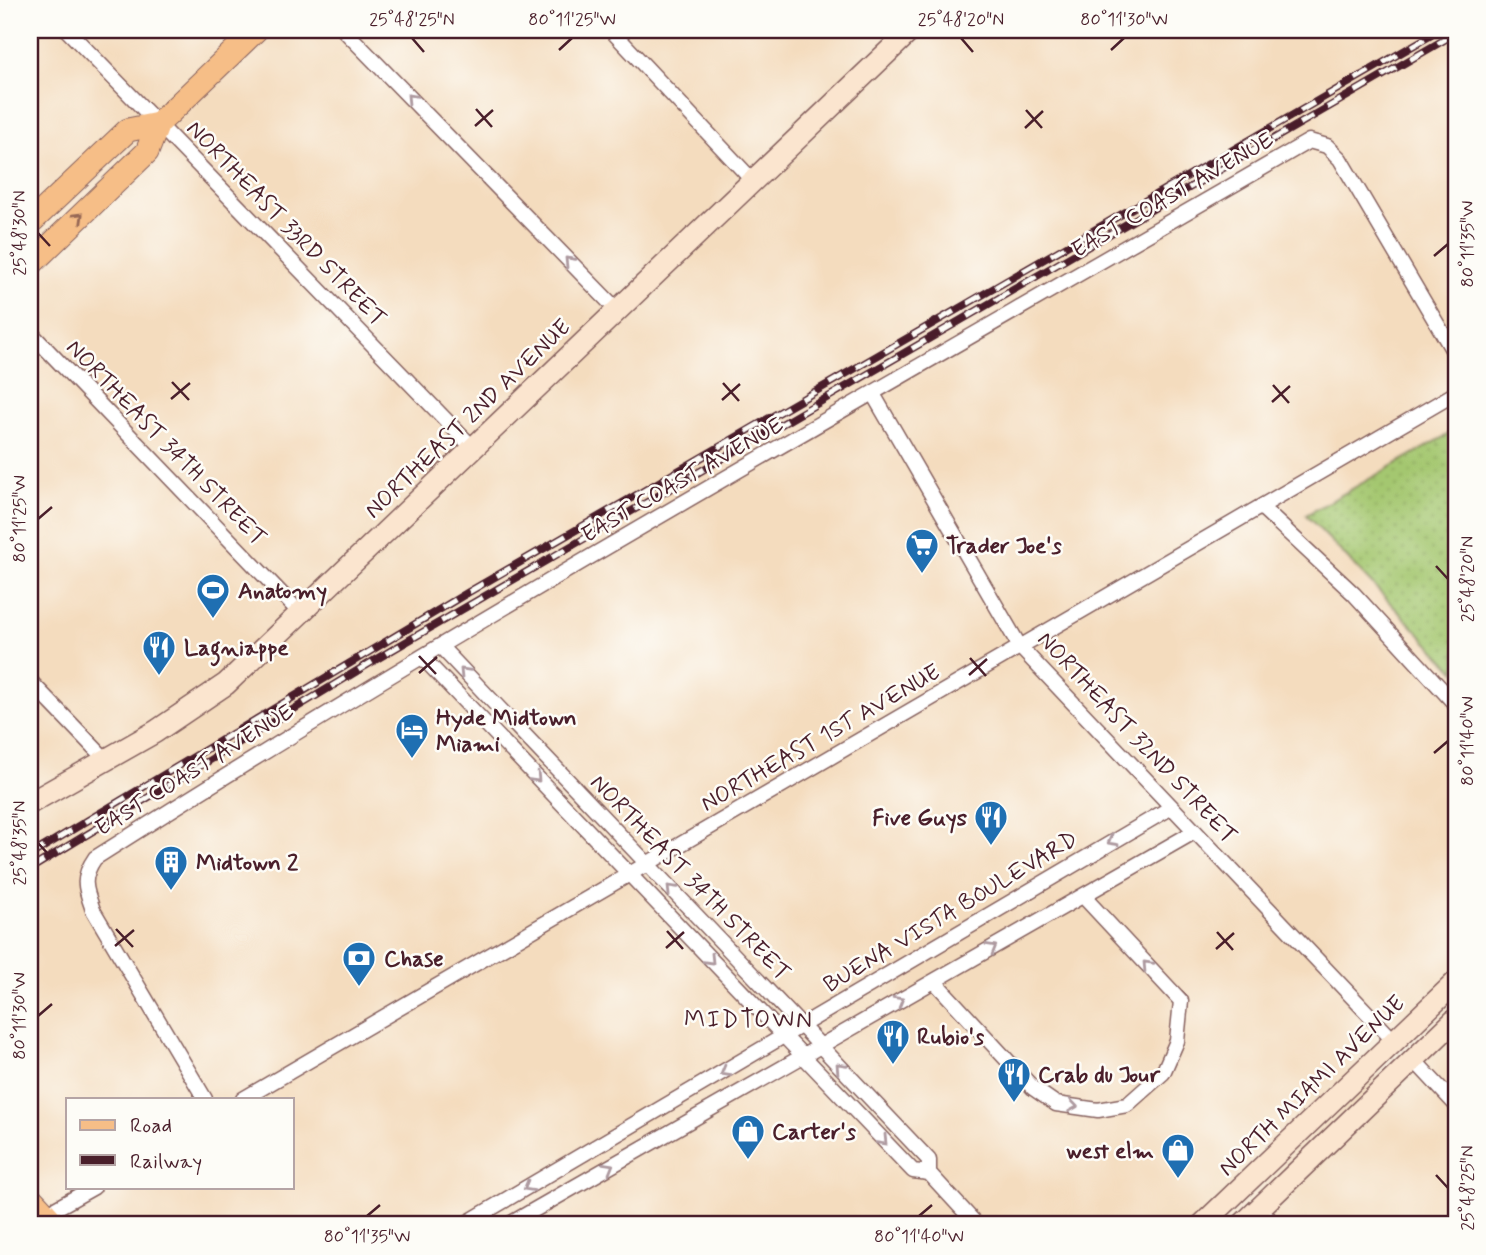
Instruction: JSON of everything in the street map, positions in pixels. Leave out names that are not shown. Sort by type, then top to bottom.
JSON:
[{"type":"main road","points":[[30,265],[147,152],[158,124],[256,30]]},
{"type":"main road","name":"NORTHEAST 2ND AVENUE","points":[[30,803],[209,698],[301,614],[911,30]]},
{"type":"main road","points":[[30,223],[128,130],[158,124]]},
{"type":"main road","name":"NORTH MIAMI AVENUE","points":[[1202,1225],[1456,982]]},
{"type":"main road","points":[[1242,1225],[1450,1025],[1456,1012]]},
{"type":"main road","points":[[1227,1225],[1234,1213],[1381,1072],[1395,1041]]},
{"type":"street","name":"NORTHEAST 33RD STREET","points":[[67,30],[473,448]]},
{"type":"street","points":[[344,30],[617,310]]},
{"type":"street","points":[[611,30],[753,181]]},
{"type":"street","name":"EAST COAST AVENUE","points":[[204,1098],[93,910],[83,883],[87,870],[95,858],[241,765],[440,646],[1309,141],[1327,146],[1340,159],[1456,356]]},
{"type":"street","name":"NORTHEAST 34TH STREET","points":[[30,332],[301,614]]},
{"type":"street","name":"NORTHEAST 1ST AVENUE","points":[[245,1098],[1456,393]]},
{"type":"street","name":"NORTHEAST 32ND STREET","points":[[873,394],[1020,647],[1395,1041]]},
{"type":"street","points":[[1261,507],[1354,594],[1456,705]]},
{"type":"street","name":"NORTHEAST 34TH STREET","points":[[440,646],[929,1160],[929,1173]]},
{"type":"street","name":"NORTHEAST 34TH STREET","points":[[422,657],[913,1171],[929,1173],[977,1225]]},
{"type":"street","points":[[30,681],[106,760]]},
{"type":"street","name":"BUENA VISTA BOULEVARD","points":[[463,1225],[803,1027],[1060,870],[1172,807]]},
{"type":"street","points":[[508,1225],[1194,831]]},
{"type":"street","points":[[934,981],[1033,1088],[1056,1104],[1098,1110],[1127,1105],[1163,1073],[1177,1041],[1181,1001],[1083,896]]},
{"type":"street","points":[[1413,1060],[1456,1105]]},
{"type":"street","points":[[39,1207],[91,1188]]},
{"type":"street","points":[[1259,1208],[1275,1225]]},
{"type":"green space","points":[[1456,430],[1456,672],[1306,515]]},
{"type":"railway","points":[[30,855],[467,593],[1440,30]]},
{"type":"railway","points":[[30,869],[380,657],[1456,33]]},
{"type":"place","name":"Trader Joe's","points":[[922,575]]},
{"type":"place","name":"Anatomy","points":[[213,620]]},
{"type":"place","name":"Lagniappe","points":[[159,677]]},
{"type":"place","name":"Hyde Midtown Miami","points":[[412,760]]},
{"type":"place","name":"Five Guys","points":[[991,847]]},
{"type":"place","name":"Midtown 2","points":[[171,892]]},
{"type":"place","name":"Chase","points":[[359,988]]},
{"type":"place","name":"Rubio's","points":[[893,1066]]},
{"type":"place","name":"Crab du Jour","points":[[1014,1104]]},
{"type":"place","name":"Carter's","points":[[748,1161]]},
{"type":"place","name":"west elm","points":[[1178,1180]]},
{"type":"district","name":"MIDTOWN","points":[[749,1019]]}]
